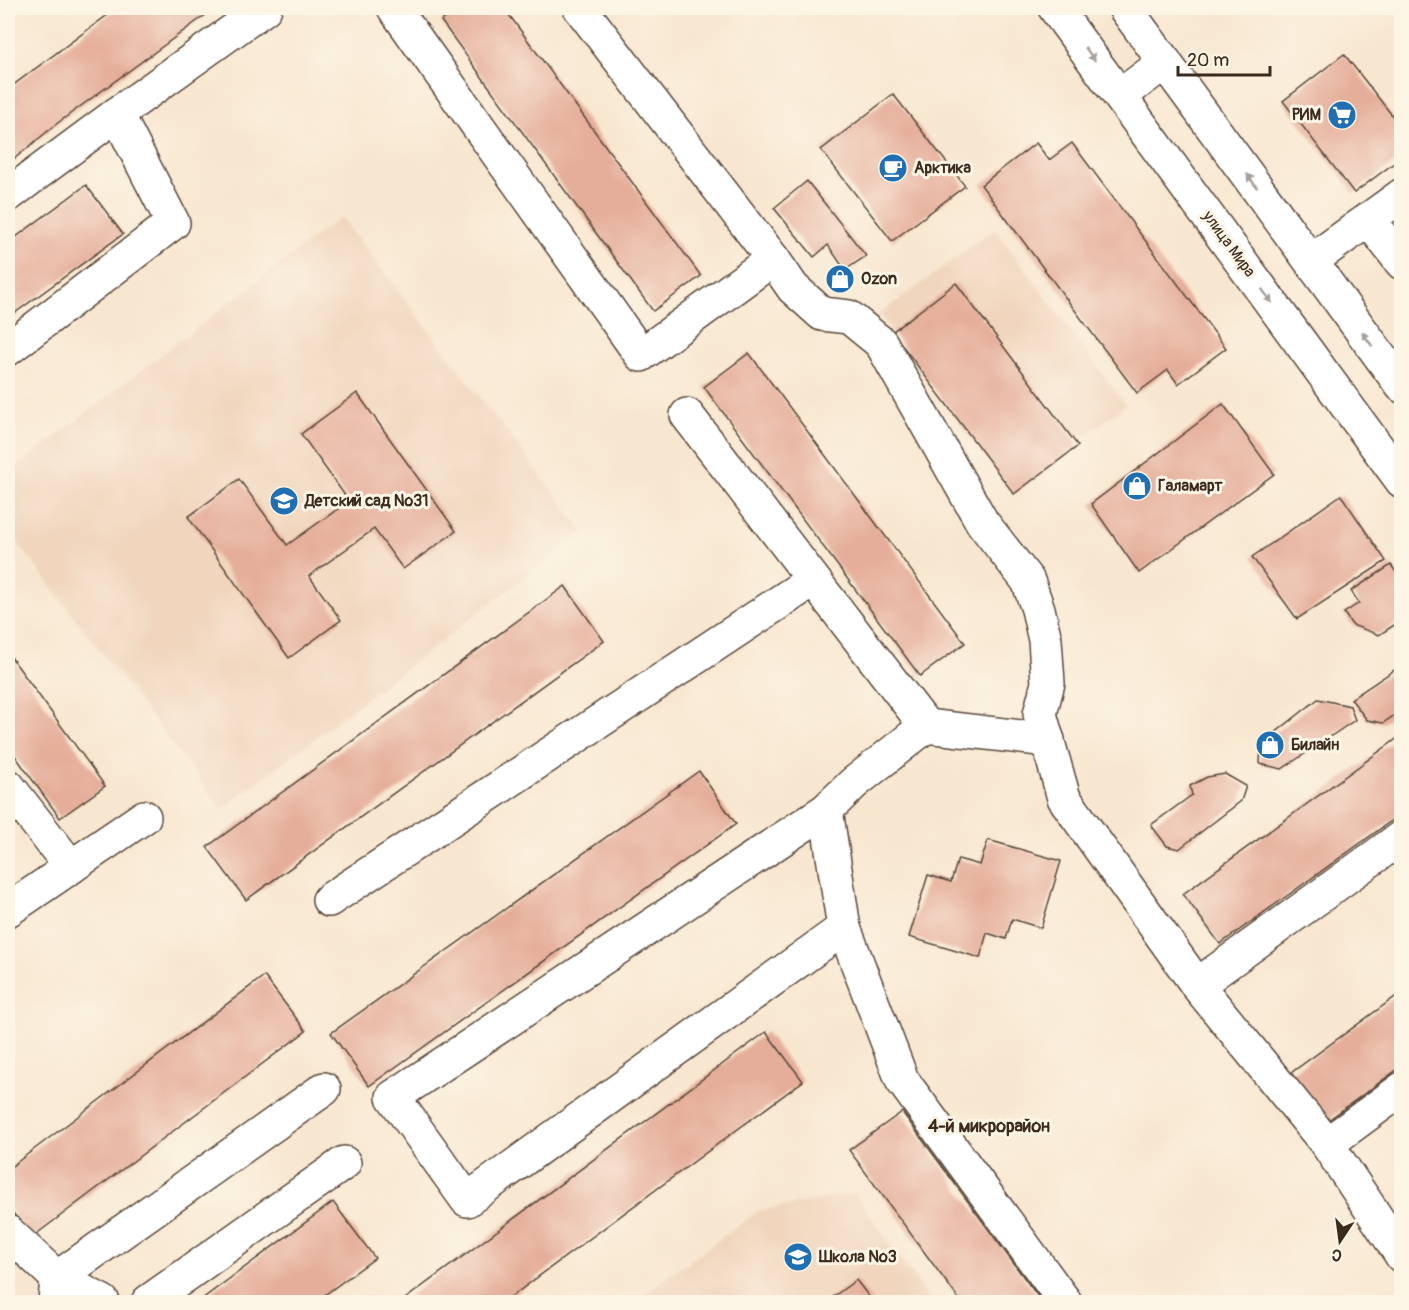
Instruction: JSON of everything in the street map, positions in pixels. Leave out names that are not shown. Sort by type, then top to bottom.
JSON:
[{"type":"street","points":[[8,195],[265,8]]},
{"type":"street","points":[[394,8],[641,355],[772,259]]},
{"type":"street","points":[[580,8],[793,288],[822,314],[849,317],[881,343],[982,522],[1028,581],[1038,609],[1045,640],[1047,683],[1040,714],[1064,798],[1197,985],[1327,1144],[1401,1256]]},
{"type":"street","name":"улица Мира","points":[[1055,8],[1401,481]]},
{"type":"street","points":[[1125,8],[1400,380]]},
{"type":"street","points":[[1120,96],[1165,62]]},
{"type":"street","points":[[8,349],[173,223],[117,114]]},
{"type":"street","points":[[1311,261],[1401,195]]},
{"type":"street","points":[[1368,219],[1401,263]]},
{"type":"street","points":[[687,415],[926,726]]},
{"type":"street","points":[[329,900],[813,580]]},
{"type":"street","points":[[844,928],[467,1200],[393,1097],[826,810],[854,783],[926,726],[1048,740]]},
{"type":"street","points":[[8,786],[71,867]]},
{"type":"street","points":[[826,810],[844,928],[902,1080],[1065,1302]]},
{"type":"street","points":[[8,910],[144,817]]},
{"type":"street","points":[[1197,985],[1401,837]]},
{"type":"street","points":[[56,1290],[324,1089]]},
{"type":"street","points":[[1327,1144],[1401,1089]]},
{"type":"street","points":[[148,1302],[344,1163]]},
{"type":"street","points":[[8,1232],[56,1290],[103,1302]]},
{"type":"shaded area","name":"Детский сад №31","points":[[341,217],[584,532],[222,809],[8,530],[8,473]]},
{"type":"shaded area","points":[[995,229],[1126,405],[1010,491],[879,314]]},
{"type":"shaded area","name":"Школа №3","points":[[854,1193],[931,1302],[634,1302],[758,1211]]},
{"type":"building","points":[[117,8],[215,8],[59,122],[8,164],[8,89]]},
{"type":"building","points":[[460,8],[504,8],[701,276],[653,311],[441,21]]},
{"type":"building","name":"РИМ","points":[[1344,54],[1402,128],[1402,157],[1354,193],[1283,101]]},
{"type":"building","name":"Арктика","points":[[893,94],[965,186],[892,241],[821,150]]},
{"type":"building","points":[[1036,143],[1049,160],[1072,143],[1226,348],[1178,384],[1168,370],[1137,393],[981,185]]},
{"type":"building","points":[[807,181],[866,256],[845,270],[828,245],[814,257],[774,208]]},
{"type":"building","points":[[86,185],[123,234],[8,318],[8,243]]},
{"type":"building","points":[[956,283],[1078,446],[1014,494],[892,332]]},
{"type":"building","points":[[749,353],[965,643],[920,676],[704,387]]},
{"type":"building","points":[[357,393],[456,531],[403,569],[374,529],[309,576],[341,620],[289,658],[188,517],[239,479],[287,545],[349,501],[301,434]]},
{"type":"building","points":[[1223,404],[1274,474],[1139,573],[1091,504]]},
{"type":"building","points":[[1341,495],[1386,561],[1297,619],[1252,557]]},
{"type":"building","points":[[1391,565],[1402,580],[1402,620],[1379,635],[1352,625],[1344,613],[1359,603],[1351,591]]},
{"type":"building","points":[[565,586],[604,641],[246,900],[207,847]]},
{"type":"building","points":[[8,653],[105,786],[60,818],[8,746]]},
{"type":"building","points":[[1402,665],[1402,710],[1383,723],[1367,720],[1351,699]]},
{"type":"building","points":[[1318,699],[1350,706],[1355,720],[1282,769],[1260,764],[1261,744]]},
{"type":"building","points":[[1402,735],[1402,813],[1220,944],[1183,894]]},
{"type":"building","points":[[699,771],[736,824],[369,1086],[331,1033]]},
{"type":"building","points":[[1225,774],[1246,786],[1241,801],[1179,849],[1167,846],[1151,825],[1192,795],[1190,786],[1207,777]]},
{"type":"building","points":[[988,840],[1061,861],[1041,928],[1012,919],[1006,939],[987,933],[980,958],[909,937],[928,875],[951,882],[958,859],[980,865]]},
{"type":"building","points":[[264,976],[306,1031],[31,1238],[8,1206],[8,1169]]},
{"type":"building","points":[[1402,992],[1402,1066],[1320,1126],[1284,1078]]},
{"type":"building","points":[[766,1032],[803,1081],[504,1302],[401,1302]]},
{"type":"building","points":[[902,1112],[1042,1302],[961,1302],[849,1150]]},
{"type":"building","points":[[333,1202],[375,1258],[315,1302],[198,1302]]},
{"type":"building","points":[[856,1280],[873,1302],[826,1302]]},
{"type":"place","name":"РИМ","points":[[1342,115]]},
{"type":"place","name":"Арктика","points":[[893,168]]},
{"type":"place","name":"Ozon","points":[[840,279]]},
{"type":"place","name":"Галамарт","points":[[1137,486]]},
{"type":"place","name":"Детский сад №31","points":[[284,501]]},
{"type":"place","name":"Билайн","points":[[1270,745]]},
{"type":"place","name":"Школа №3","points":[[798,1257]]},
{"type":"district","name":"4-й микрорайон","points":[[989,1126]]}]
